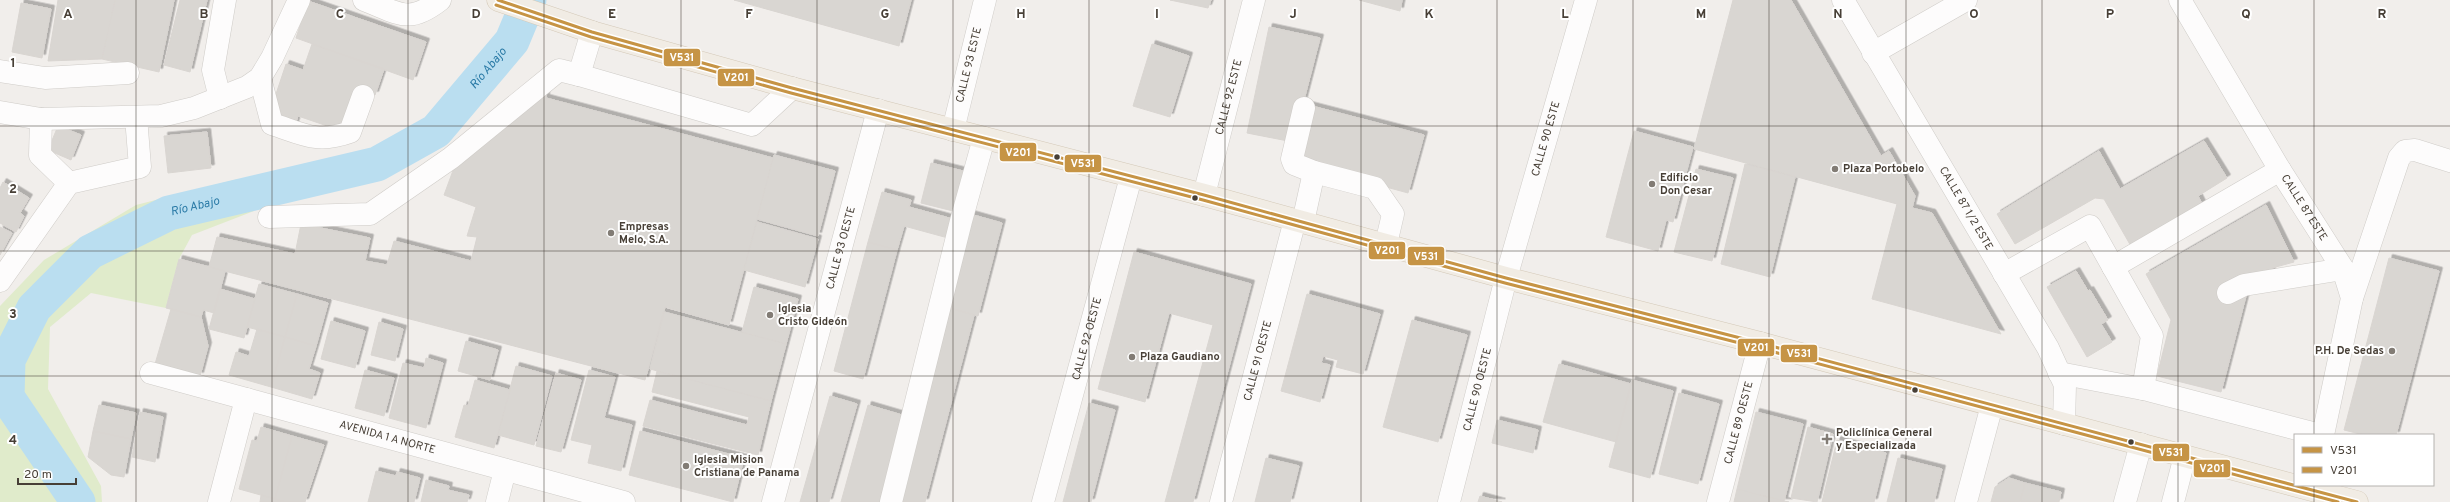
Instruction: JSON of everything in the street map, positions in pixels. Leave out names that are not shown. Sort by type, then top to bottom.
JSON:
[{"type":"main road","points":[[498,0],[592,32],[792,88],[1204,195],[1506,278],[1760,343],[2294,484]]},
{"type":"main road","points":[[2300,486],[2342,497]]},
{"type":"street","points":[[220,98],[213,70],[225,0]]},
{"type":"street","points":[[0,112],[41,120],[136,117],[167,114],[194,108],[247,87],[260,78],[272,58],[299,0]]},
{"type":"street","points":[[364,0],[400,14],[414,16],[424,13],[440,0]]},
{"type":"street","name":"CALLE 93 ESTE","points":[[953,130],[985,0]]},
{"type":"street","name":"CALLE 92 ESTE","points":[[1204,195],[1254,0]]},
{"type":"street","name":"CALLE 90 ESTE","points":[[1506,278],[1586,0]]},
{"type":"street","name":"CALLE 87 1/2 ESTE","points":[[1843,0],[2048,348],[2064,385],[2064,424]]},
{"type":"street","points":[[1873,53],[1966,0]]},
{"type":"street","name":"CALLE 87 ESTE","points":[[2180,0],[2280,170],[2343,268],[2352,298],[2323,434]]},
{"type":"street","points":[[579,75],[592,32]]},
{"type":"street","points":[[269,217],[370,214],[452,158],[559,70],[752,125],[792,88]]},
{"type":"street","points":[[0,71],[45,78],[128,73]]},
{"type":"street","points":[[260,78],[272,124],[318,139],[335,137],[350,132],[363,96]]},
{"type":"street","points":[[1304,108],[1292,159],[1294,164],[1298,167],[1314,172],[1375,188],[1392,214],[1386,244]]},
{"type":"street","name":"CALLE 93 OESTE","points":[[773,502],[878,110]]},
{"type":"street","points":[[0,281],[69,182],[140,167],[136,117]]},
{"type":"street","points":[[41,120],[40,155],[69,182]]},
{"type":"street","points":[[891,502],[961,221],[984,138]]},
{"type":"street","points":[[2352,298],[2399,158],[2405,151],[2415,150],[2450,161]]},
{"type":"street","points":[[2113,267],[2280,170]]},
{"type":"street","name":"CALLE 91 OESTE","points":[[1221,502],[1314,172]]},
{"type":"street","name":"CALLE 92 OESTE","points":[[1043,502],[1131,177]]},
{"type":"street","points":[[2004,274],[2090,226],[2152,336],[2143,389]]},
{"type":"street","points":[[2228,293],[2244,285],[2343,268]]},
{"type":"street","name":"CALLE 90 OESTE","points":[[1449,502],[1506,278]]},
{"type":"street","name":"CALLE 89 OESTE","points":[[1718,502],[1760,343]]},
{"type":"street","points":[[2059,373],[2143,389],[2316,434]]},
{"type":"street","name":"AVENIDA 1 A NORTE","points":[[151,374],[624,502]]},
{"type":"street","points":[[219,502],[246,399]]},
{"type":"street","points":[[1966,502],[1992,405]]},
{"type":"street","points":[[2125,502],[2141,444]]},
{"type":"street","points":[[2173,502],[2186,456]]},
{"type":"street","points":[[497,502],[505,470]]},
{"type":"green space","points":[[238,179],[254,211],[192,235],[179,259],[166,308],[91,293],[50,327],[48,389],[101,486],[102,502],[0,502],[0,306],[44,260],[136,205]]},
{"type":"building","points":[[58,0],[115,0],[102,59],[48,61]]},
{"type":"building","points":[[115,0],[174,0],[159,72],[102,59]]},
{"type":"building","points":[[180,0],[207,0],[190,72],[164,65]]},
{"type":"building","points":[[734,0],[911,0],[899,46]]},
{"type":"building","points":[[1170,0],[1211,0],[1208,8]]},
{"type":"building","points":[[1359,0],[1402,0],[1400,11]]},
{"type":"building","name":"Plaza Portobelo","points":[[1733,0],[1791,0],[1881,156],[1889,151],[1915,196],[1912,208],[1932,213],[2001,334],[1872,299],[1897,204],[1694,149]]},
{"type":"building","points":[[308,1],[426,42],[413,80],[296,38]]},
{"type":"building","points":[[21,3],[51,9],[42,58],[12,52]]},
{"type":"building","points":[[1269,27],[1320,38],[1293,142],[1247,133]]},
{"type":"building","points":[[312,44],[384,69],[375,95],[357,88],[342,131],[298,116],[294,128],[275,122],[274,100],[286,64],[303,70]]},
{"type":"building","points":[[1152,44],[1189,56],[1170,117],[1133,106]]},
{"type":"building","name":"Empresas Melo, S.A.","points":[[536,91],[546,95],[546,98],[773,158],[729,325],[665,307],[645,380],[209,267],[217,237],[295,254],[301,224],[370,238],[365,261],[387,265],[394,241],[471,261],[477,237],[467,236],[476,207],[444,195],[458,157],[521,108],[532,108]]},
{"type":"building","points":[[1308,105],[1424,135],[1408,193],[1295,162]]},
{"type":"building","points":[[58,126],[81,135],[71,160],[48,150]]},
{"type":"building","name":"Edificio Don Cesar","points":[[1634,131],[1693,147],[1673,222],[1666,220],[1658,251],[1606,237]]},
{"type":"building","points":[[207,132],[211,168],[168,173],[164,136]]},
{"type":"building","points":[[2204,141],[2227,178],[2198,196],[2204,208],[2132,248],[2104,199],[2095,198],[2015,244],[1997,214],[2099,151],[2120,189]]},
{"type":"building","points":[[774,155],[835,171],[818,236],[757,219]]},
{"type":"building","points":[[931,163],[967,172],[957,212],[921,203]]},
{"type":"building","points":[[1745,164],[1795,177],[1770,277],[1721,264]]},
{"type":"building","points":[[1696,169],[1733,178],[1712,261],[1674,252]]},
{"type":"building","points":[[3,182],[29,198],[20,213],[24,216],[16,232],[0,223],[0,188]]},
{"type":"building","points":[[882,192],[911,200],[909,207],[953,219],[948,238],[904,226],[897,250],[868,242]]},
{"type":"building","points":[[2266,205],[2294,262],[2272,268],[2272,275],[2247,292],[2221,392],[2157,376],[2171,320],[2146,274]]},
{"type":"building","points":[[970,214],[1002,223],[978,316],[946,307]]},
{"type":"building","points":[[757,222],[818,239],[805,287],[744,270]]},
{"type":"building","points":[[0,227],[12,233],[0,255]]},
{"type":"building","points":[[868,242],[897,250],[863,379],[834,371]]},
{"type":"building","name":"Plaza Gaudiano","points":[[1134,252],[1251,284],[1193,502],[1165,502],[1213,325],[1169,313],[1145,402],[1098,389]]},
{"type":"building","name":"P.H. De Sedas","points":[[2389,258],[2439,271],[2396,434],[2360,434],[2344,430]]},
{"type":"building","points":[[179,259],[225,271],[214,313],[203,310],[201,317],[166,308]]},
{"type":"building","points":[[2076,271],[2088,291],[2090,290],[2108,320],[2101,324],[2112,342],[2087,357],[2047,287]]},
{"type":"building","points":[[259,284],[297,294],[285,337],[247,327]]},
{"type":"building","name":"Iglesia Cristo Gideón","points":[[754,287],[798,299],[786,344],[742,332]]},
{"type":"building","points":[[220,289],[255,299],[244,338],[209,329]]},
{"type":"building","points":[[297,294],[328,303],[316,346],[285,337]]},
{"type":"building","points":[[1307,294],[1380,314],[1363,374],[1336,367],[1338,360],[1323,356],[1321,363],[1330,365],[1320,402],[1281,391]]},
{"type":"building","points":[[950,308],[974,315],[925,502],[899,502]]},
{"type":"building","points":[[171,309],[201,317],[208,346],[200,376],[155,364]]},
{"type":"building","points":[[664,312],[786,344],[771,401],[650,369]]},
{"type":"building","points":[[1412,320],[1467,335],[1438,442],[1383,427]]},
{"type":"building","points":[[331,321],[365,331],[355,368],[321,359]]},
{"type":"building","points":[[379,322],[403,329],[395,361],[371,355]]},
{"type":"building","points":[[257,329],[285,337],[271,387],[229,375],[236,352],[249,356]]},
{"type":"building","points":[[285,337],[316,346],[309,369],[320,373],[312,399],[271,387]]},
{"type":"building","points":[[466,341],[498,350],[490,380],[458,371]]},
{"type":"building","points":[[426,358],[443,363],[426,428],[389,418],[403,363],[424,368]]},
{"type":"building","points":[[1559,364],[1631,384],[1616,442],[1543,422]]},
{"type":"building","points":[[516,366],[552,376],[534,445],[498,435]]},
{"type":"building","points":[[365,370],[394,378],[384,416],[355,408]]},
{"type":"building","points":[[589,370],[615,377],[604,418],[632,425],[621,471],[588,463],[592,445],[571,440]]},
{"type":"building","points":[[657,371],[771,401],[758,455],[643,426],[650,400],[747,425],[749,417],[652,392]]},
{"type":"building","points":[[556,373],[581,380],[561,452],[536,446]]},
{"type":"building","points":[[475,380],[510,390],[494,448],[455,437],[464,405],[468,406]]},
{"type":"building","points":[[1632,380],[1673,391],[1650,478],[1609,467]]},
{"type":"building","points":[[1679,393],[1719,404],[1698,484],[1659,474]]},
{"type":"building","points":[[830,396],[857,404],[829,502],[800,502]]},
{"type":"building","points":[[1089,403],[1115,410],[1091,502],[1063,502]]},
{"type":"building","points":[[99,405],[136,413],[131,439],[93,431]]},
{"type":"building","points":[[868,405],[909,417],[886,502],[841,502]]},
{"type":"building","points":[[140,412],[163,417],[155,462],[132,457]]},
{"type":"building","points":[[1756,412],[1803,424],[1784,501],[1737,489]]},
{"type":"building","points":[[1497,420],[1538,430],[1533,453],[1492,443]]},
{"type":"building","points":[[261,427],[292,436],[275,499],[239,489],[252,440],[257,441]]},
{"type":"building","points":[[1808,427],[1833,434],[1817,502],[1791,498]]},
{"type":"building","points":[[93,431],[131,439],[124,477],[111,475],[88,457]]},
{"type":"building","name":"Iglesia Mision Cristiana de Panama","points":[[640,431],[744,458],[733,502],[629,475]]},
{"type":"building","points":[[292,436],[324,445],[305,502],[286,502],[275,499]]},
{"type":"building","points":[[1837,440],[1886,453],[1874,502],[1822,502]]},
{"type":"building","points":[[1266,458],[1299,466],[1290,502],[1255,502]]},
{"type":"building","points":[[1898,458],[1942,469],[1934,502],[1887,502]]},
{"type":"building","points":[[376,471],[396,476],[397,472],[420,478],[414,502],[368,502]]},
{"type":"building","points":[[2009,478],[2025,483],[2020,502],[1991,502],[1995,487]]},
{"type":"building","points":[[426,480],[449,486],[448,490],[469,495],[467,502],[421,502]]},
{"type":"building","points":[[2025,483],[2061,492],[2059,502],[2020,502]]},
{"type":"building","points":[[1737,489],[1784,501],[1789,502],[1734,502]]},
{"type":"building","points":[[261,495],[275,499],[286,502],[260,502]]},
{"type":"building","points":[[1480,496],[1502,502],[1478,502]]},
{"type":"waterway","name":"Río Abajo","points":[[78,502],[7,397],[8,360],[34,308],[90,252],[169,213],[377,164],[436,131],[512,41],[529,0]]},
{"type":"transit line","name":"V531","points":[[498,0],[592,32],[792,88],[1204,195],[1506,278],[1760,343],[2294,485]]},
{"type":"transit line","name":"V201","points":[[496,5],[591,37],[791,93],[1203,200],[1505,283],[1759,348],[2338,502]]},
{"type":"transit line","name":"V531","points":[[2297,486],[2357,502]]},
{"type":"place","name":"Plaza Portobelo","points":[[1835,169]]},
{"type":"place","name":"Edificio Don Cesar","points":[[1652,184]]},
{"type":"place","name":"Empresas Melo, S.A.","points":[[611,233]]},
{"type":"place","name":"Iglesia Cristo Gideón","points":[[770,315]]},
{"type":"place","name":"P.H. De Sedas","points":[[2392,351]]},
{"type":"place","name":"Plaza Gaudiano","points":[[1132,357]]},
{"type":"place","name":"Policlínica General y Especializada","points":[[1827,439]]},
{"type":"place","name":"Iglesia Mision Cristiana de Panama","points":[[686,466]]}]
